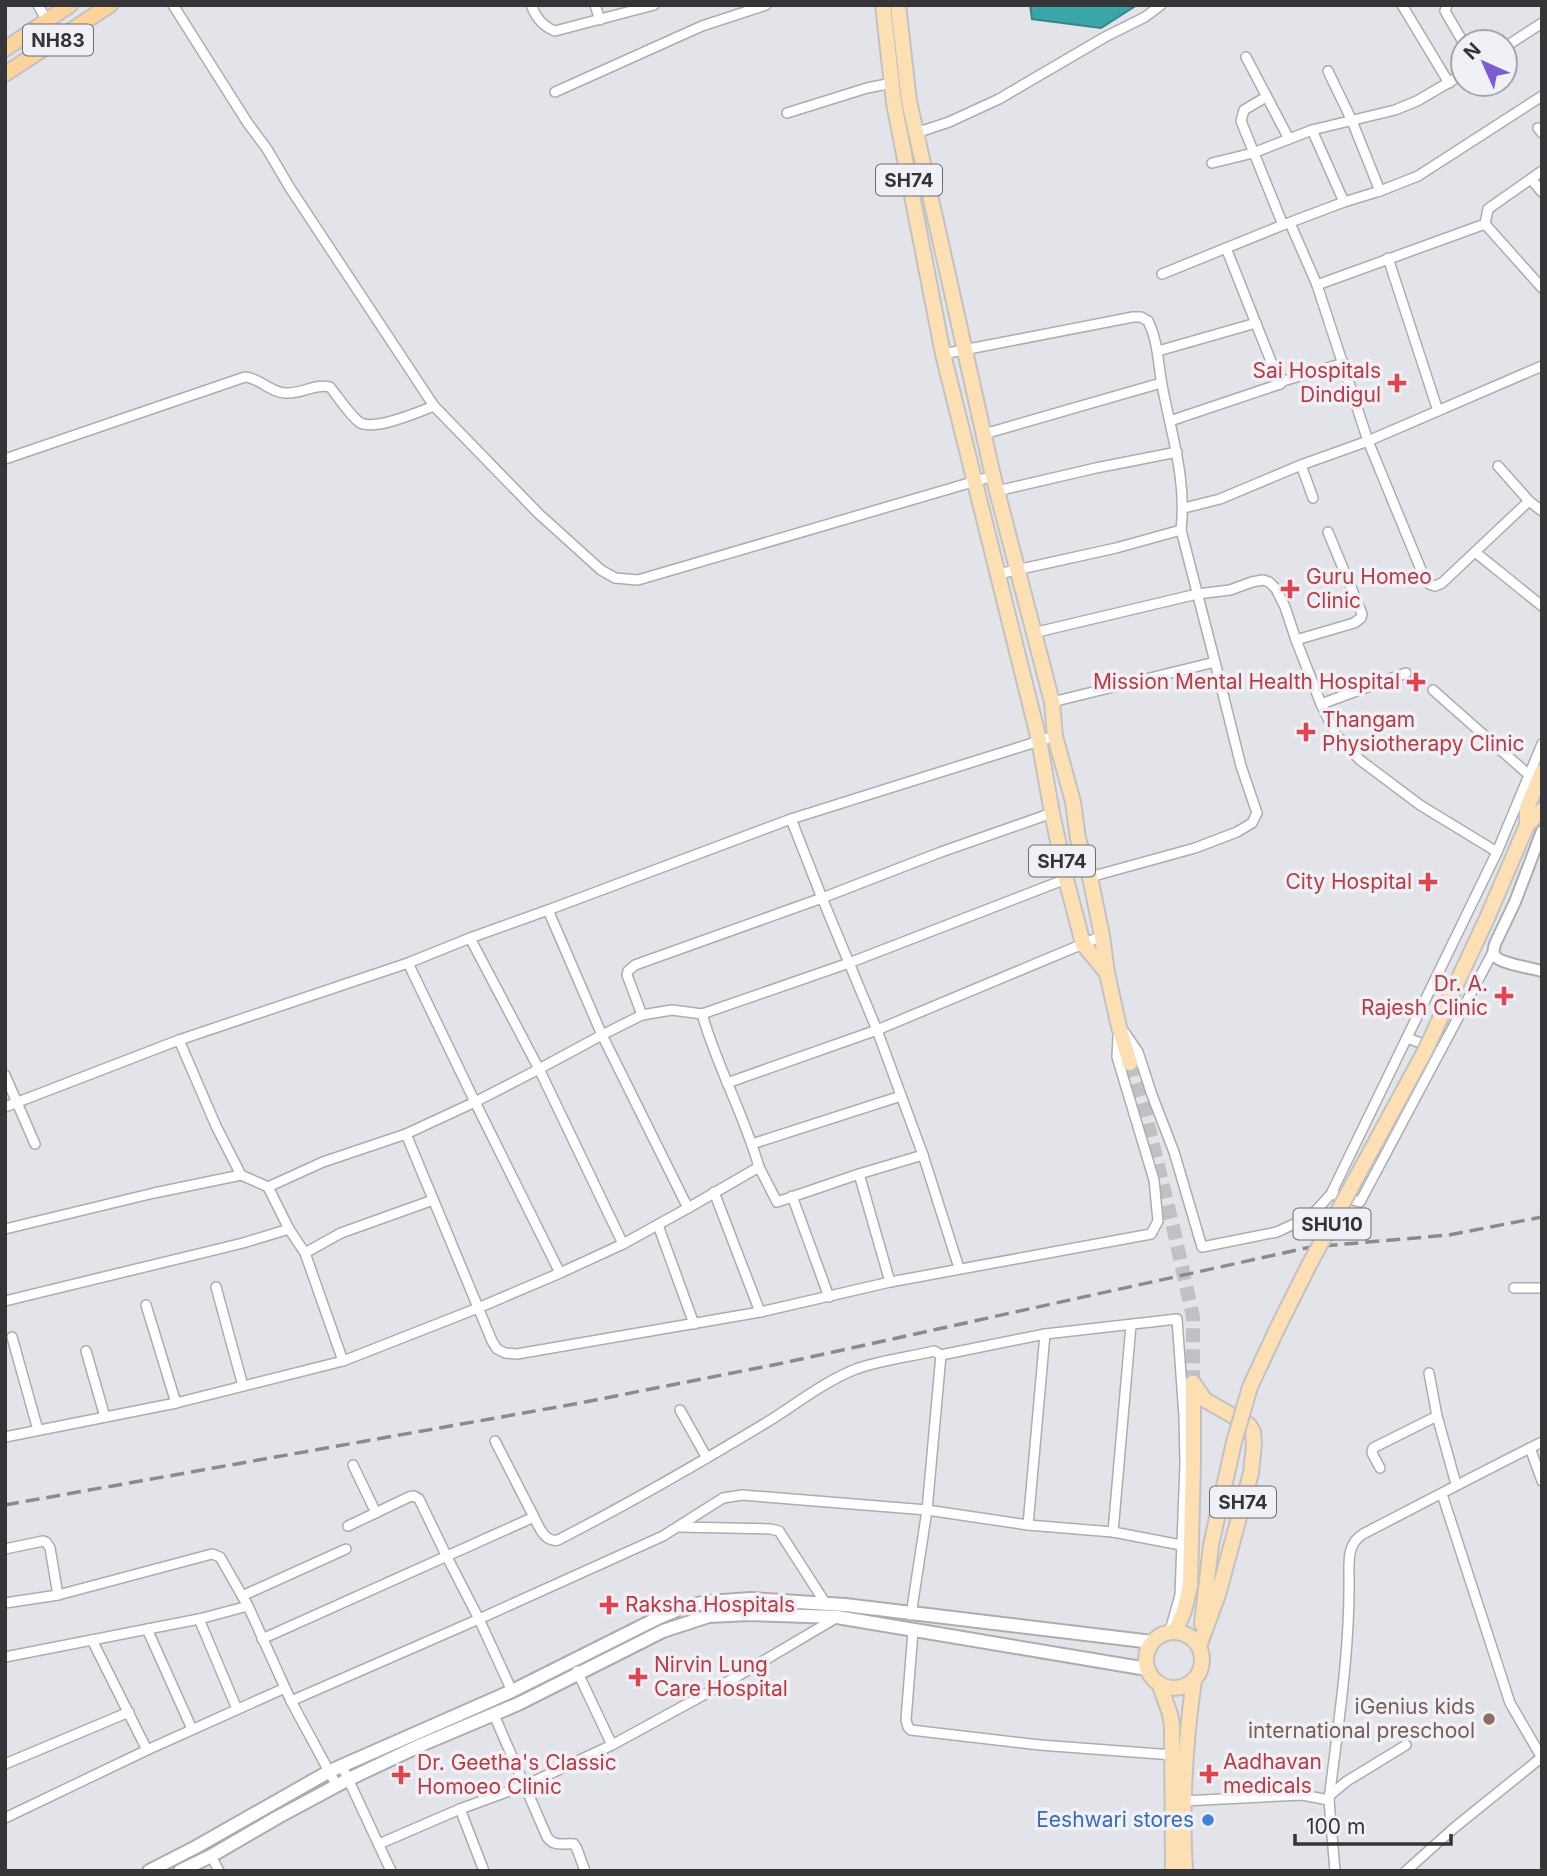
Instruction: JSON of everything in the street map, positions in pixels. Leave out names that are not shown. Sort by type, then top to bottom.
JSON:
[{"type":"highway","name":"NH83","points":[[5,49],[70,5]]},
{"type":"highway","name":"NH83","points":[[5,74],[110,5]]},
{"type":"main road","name":"SH74","points":[[883,5],[897,116],[943,354],[1039,740],[1066,879],[1083,944],[1107,973]]},
{"type":"main road","name":"SH74","points":[[898,5],[909,100],[916,133],[993,476],[1052,702],[1055,736],[1073,802],[1078,839],[1090,877],[1107,973],[1130,1063]]},
{"type":"main road","name":"SHU10","points":[[1527,825],[1527,808],[1535,774]]},
{"type":"main road","name":"SHU10","points":[[1185,1871],[1183,1801],[1188,1725],[1194,1680],[1201,1670],[1202,1658],[1197,1644],[1211,1545],[1234,1442],[1250,1387],[1309,1265],[1425,1051],[1527,825],[1542,810]]},
{"type":"main road","name":"SH74","points":[[1175,1633],[1190,1586],[1194,1383],[1205,1400],[1249,1424],[1254,1444],[1251,1472],[1218,1595],[1197,1644]]},
{"type":"main road","name":"SHU10","points":[[1152,1642],[1175,1633],[1199,1607],[1205,1595]]},
{"type":"main road","points":[[149,1871],[336,1769],[512,1691],[686,1606],[751,1599],[826,1604],[1152,1642],[1146,1655],[1147,1669],[1154,1681],[1160,1686],[1172,1689],[1184,1687],[1194,1680]]},
{"type":"main road","points":[[180,1871],[349,1779],[494,1715],[663,1631],[709,1616],[749,1614],[837,1617],[1147,1669]]},
{"type":"main road","points":[[1175,1633],[1187,1635],[1197,1644]]},
{"type":"main road","points":[[1160,1686],[1170,1714],[1173,1755],[1173,1871]]},
{"type":"street","points":[[38,5],[47,21]]},
{"type":"street","points":[[173,5],[434,406],[539,514],[601,570],[615,578],[638,580],[993,476]]},
{"type":"street","points":[[531,5],[540,22],[555,31],[654,5]]},
{"type":"street","points":[[595,5],[600,20]]},
{"type":"street","points":[[555,92],[702,26],[766,5]]},
{"type":"street","points":[[916,133],[949,122],[999,99],[1105,37],[1145,17],[1161,5]]},
{"type":"street","points":[[1212,163],[1253,153],[1312,130],[1395,110],[1449,83],[1402,5]]},
{"type":"street","points":[[1447,5],[1445,10],[1455,28]]},
{"type":"street","points":[[1519,38],[1542,23]]},
{"type":"street","points":[[1246,57],[1289,139]]},
{"type":"street","points":[[1328,71],[1352,121],[1380,191]]},
{"type":"street","points":[[787,113],[892,83]]},
{"type":"street","points":[[1161,274],[1418,176],[1542,96]]},
{"type":"street","points":[[1266,97],[1244,110],[1241,121],[1253,153],[1317,285],[1368,441],[1429,584],[1435,586],[1442,583],[1529,501]]},
{"type":"street","points":[[1312,130],[1344,202]]},
{"type":"street","points":[[1485,224],[1488,209],[1542,171]]},
{"type":"street","points":[[1531,179],[1542,192]]},
{"type":"street","points":[[1317,285],[1485,224]]},
{"type":"street","points":[[1485,224],[1542,288]]},
{"type":"street","points":[[1226,248],[1280,384]]},
{"type":"street","points":[[1388,258],[1438,411]]},
{"type":"street","points":[[943,354],[1133,317],[1148,321],[1158,351],[1161,383],[1177,452],[1184,508],[1181,530],[1241,766],[1257,813],[1252,823],[1237,832],[1195,848],[1090,877]]},
{"type":"street","points":[[1158,351],[1256,323]]},
{"type":"street","points":[[1170,421],[1283,381],[1344,363]]},
{"type":"street","points":[[1184,508],[1220,499],[1301,465],[1368,441],[1542,366]]},
{"type":"street","points":[[5,459],[245,377],[275,391],[287,393],[320,386],[330,387],[359,422],[366,425],[386,422],[434,406]]},
{"type":"street","points":[[984,434],[1161,383]]},
{"type":"street","points":[[997,491],[1177,452]]},
{"type":"street","points":[[1301,465],[1313,498]]},
{"type":"street","points":[[1498,466],[1529,501],[1542,511]]},
{"type":"street","points":[[998,574],[1116,548],[1181,530]]},
{"type":"street","points":[[1296,640],[1354,623],[1361,618],[1362,614],[1328,532]]},
{"type":"street","points":[[1475,551],[1542,606]]},
{"type":"street","points":[[1033,633],[1197,594],[1230,590],[1251,582],[1269,582],[1284,607],[1321,705],[1336,734],[1360,760],[1420,805],[1497,852]]},
{"type":"street","points":[[1052,702],[1216,662]]},
{"type":"street","points":[[1321,705],[1406,673]]},
{"type":"street","points":[[1433,690],[1535,774]]},
{"type":"street","points":[[5,1107],[179,1040],[408,963],[791,819],[1055,736]]},
{"type":"street","points":[[1118,1023],[1138,1052],[1174,1152],[1202,1247],[1277,1232],[1311,1216],[1331,1194],[1535,774],[1542,744]]},
{"type":"street","points":[[642,1014],[627,975],[631,967],[1052,813]]},
{"type":"street","points":[[791,819],[877,1030],[923,1155],[959,1268]]},
{"type":"street","points":[[1331,1194],[1360,1202],[1493,951],[1542,831]]},
{"type":"street","points":[[268,1187],[323,1162],[406,1134],[475,1102],[642,1014],[672,1010],[702,1014],[849,963],[1066,879]]},
{"type":"street","points":[[548,910],[603,1035],[688,1208]]},
{"type":"street","points":[[727,1083],[877,1030],[1102,936]]},
{"type":"street","points":[[470,938],[539,1069],[623,1244]]},
{"type":"street","points":[[1493,951],[1495,956],[1504,961],[1542,971]]},
{"type":"street","points":[[408,963],[559,1273]]},
{"type":"street","points":[[702,1014],[710,1044],[759,1167],[777,1202],[923,1155]]},
{"type":"street","points":[[406,1134],[492,1341],[497,1349],[517,1354],[761,1312],[959,1268],[1151,1234],[1158,1221],[1154,1180],[1117,1057],[1118,1023]]},
{"type":"street","points":[[1407,1038],[1441,1050]]},
{"type":"street","points":[[179,1040],[216,1126],[241,1175]]},
{"type":"street","points":[[5,1075],[36,1144]]},
{"type":"street","points":[[752,1144],[901,1096]]},
{"type":"street","points":[[5,1437],[176,1403],[343,1361],[478,1308],[623,1244],[759,1167]]},
{"type":"street","points":[[859,1174],[890,1282]]},
{"type":"street","points":[[5,1229],[241,1175],[268,1187],[289,1229],[305,1253],[343,1361]]},
{"type":"street","points":[[715,1192],[761,1312]]},
{"type":"street","points":[[792,1196],[829,1297]]},
{"type":"street","points":[[305,1253],[341,1233],[433,1200]]},
{"type":"street","points":[[658,1225],[694,1324]]},
{"type":"street","points":[[5,1301],[243,1243],[289,1229]]},
{"type":"street","points":[[216,1287],[243,1386]]},
{"type":"street","points":[[1514,1288],[1542,1288]]},
{"type":"street","points":[[146,1306],[176,1403]]},
{"type":"street","points":[[495,1441],[548,1539],[558,1540],[707,1458],[853,1370],[934,1351],[941,1355],[1045,1334],[1177,1319],[1185,1464],[1180,1595],[1175,1633]]},
{"type":"street","points":[[1113,1532],[1131,1325]]},
{"type":"street","points":[[1028,1525],[1045,1334]]},
{"type":"street","points":[[12,1337],[38,1430]]},
{"type":"street","points":[[86,1352],[105,1416]]},
{"type":"street","points":[[911,1615],[927,1510],[941,1355]]},
{"type":"street","points":[[1429,1373],[1437,1416],[1456,1484]]},
{"type":"street","points":[[680,1410],[707,1458]]},
{"type":"street","points":[[1380,1468],[1372,1453],[1373,1448],[1437,1416]]},
{"type":"street","points":[[1335,1871],[1330,1797],[1347,1651],[1350,1550],[1358,1537],[1456,1484],[1542,1442]]},
{"type":"street","points":[[1530,1448],[1542,1482]]},
{"type":"street","points":[[353,1465],[376,1513]]},
{"type":"street","points":[[1406,1871],[1454,1828],[1542,1757],[1510,1703],[1442,1493]]},
{"type":"street","points":[[291,1701],[663,1536],[723,1498],[742,1495],[927,1510],[1028,1525],[1113,1532],[1181,1545]]},
{"type":"street","points":[[348,1526],[414,1496],[419,1499],[512,1691]]},
{"type":"street","points":[[262,1639],[534,1517]]},
{"type":"street","points":[[678,1527],[779,1531],[826,1604]]},
{"type":"street","points":[[5,1549],[43,1541],[49,1545],[58,1595]]},
{"type":"street","points":[[242,1596],[346,1549]]},
{"type":"street","points":[[5,1603],[58,1595],[212,1554],[220,1557],[248,1606],[291,1701],[336,1769],[349,1779],[391,1871]]},
{"type":"street","points":[[5,1657],[198,1619],[248,1606]]},
{"type":"street","points":[[379,1844],[460,1809],[526,1785],[612,1745],[731,1680],[837,1617]]},
{"type":"street","points":[[198,1619],[237,1709]]},
{"type":"street","points":[[147,1629],[192,1729]]},
{"type":"street","points":[[913,1631],[906,1720],[911,1730],[1040,1745],[1173,1755]]},
{"type":"street","points":[[92,1640],[147,1750]]},
{"type":"street","points":[[571,1661],[612,1745]]},
{"type":"street","points":[[5,1818],[285,1688]]},
{"type":"street","points":[[5,1764],[129,1712]]},
{"type":"street","points":[[494,1715],[547,1837],[555,1844],[574,1844],[585,1871]]},
{"type":"street","points":[[1183,1801],[1302,1794],[1330,1797],[1347,1781],[1406,1745]]},
{"type":"street","points":[[336,1769],[337,1786]]},
{"type":"street","points":[[460,1809],[484,1871]]},
{"type":"street","points":[[211,1856],[219,1871]]},
{"type":"water","points":[[1030,5],[1137,5],[1101,28],[1032,19]]},
{"type":"tunnel","points":[[1130,1063],[1145,1112],[1193,1317],[1193,1383]]},
{"type":"railway","points":[[5,1505],[580,1403],[783,1363],[1311,1247],[1449,1235],[1542,1217]]},
{"type":"place","name":"Sai Hospitals Dindigul","points":[[1397,383]]},
{"type":"place","name":"Guru Homeo Clinic","points":[[1290,589]]},
{"type":"place","name":"Mission Mental Health Hospital","points":[[1416,682]]},
{"type":"place","name":"Thangam Physiotherapy Clinic","points":[[1306,732]]},
{"type":"place","name":"City Hospital","points":[[1428,882]]},
{"type":"place","name":"Dr. A. Rajesh Clinic","points":[[1504,996]]},
{"type":"place","name":"Raksha Hospitals","points":[[609,1605]]},
{"type":"place","name":"Nirvin Lung Care Hospital","points":[[638,1677]]},
{"type":"place","name":"iGenius kids international preschool","points":[[1489,1719]]},
{"type":"place","name":"Aadhavan medicals","points":[[1209,1774]]},
{"type":"place","name":"Dr. Geetha's Classic Homoeo Clinic","points":[[401,1775]]},
{"type":"place","name":"Eeshwari stores","points":[[1208,1820]]}]
